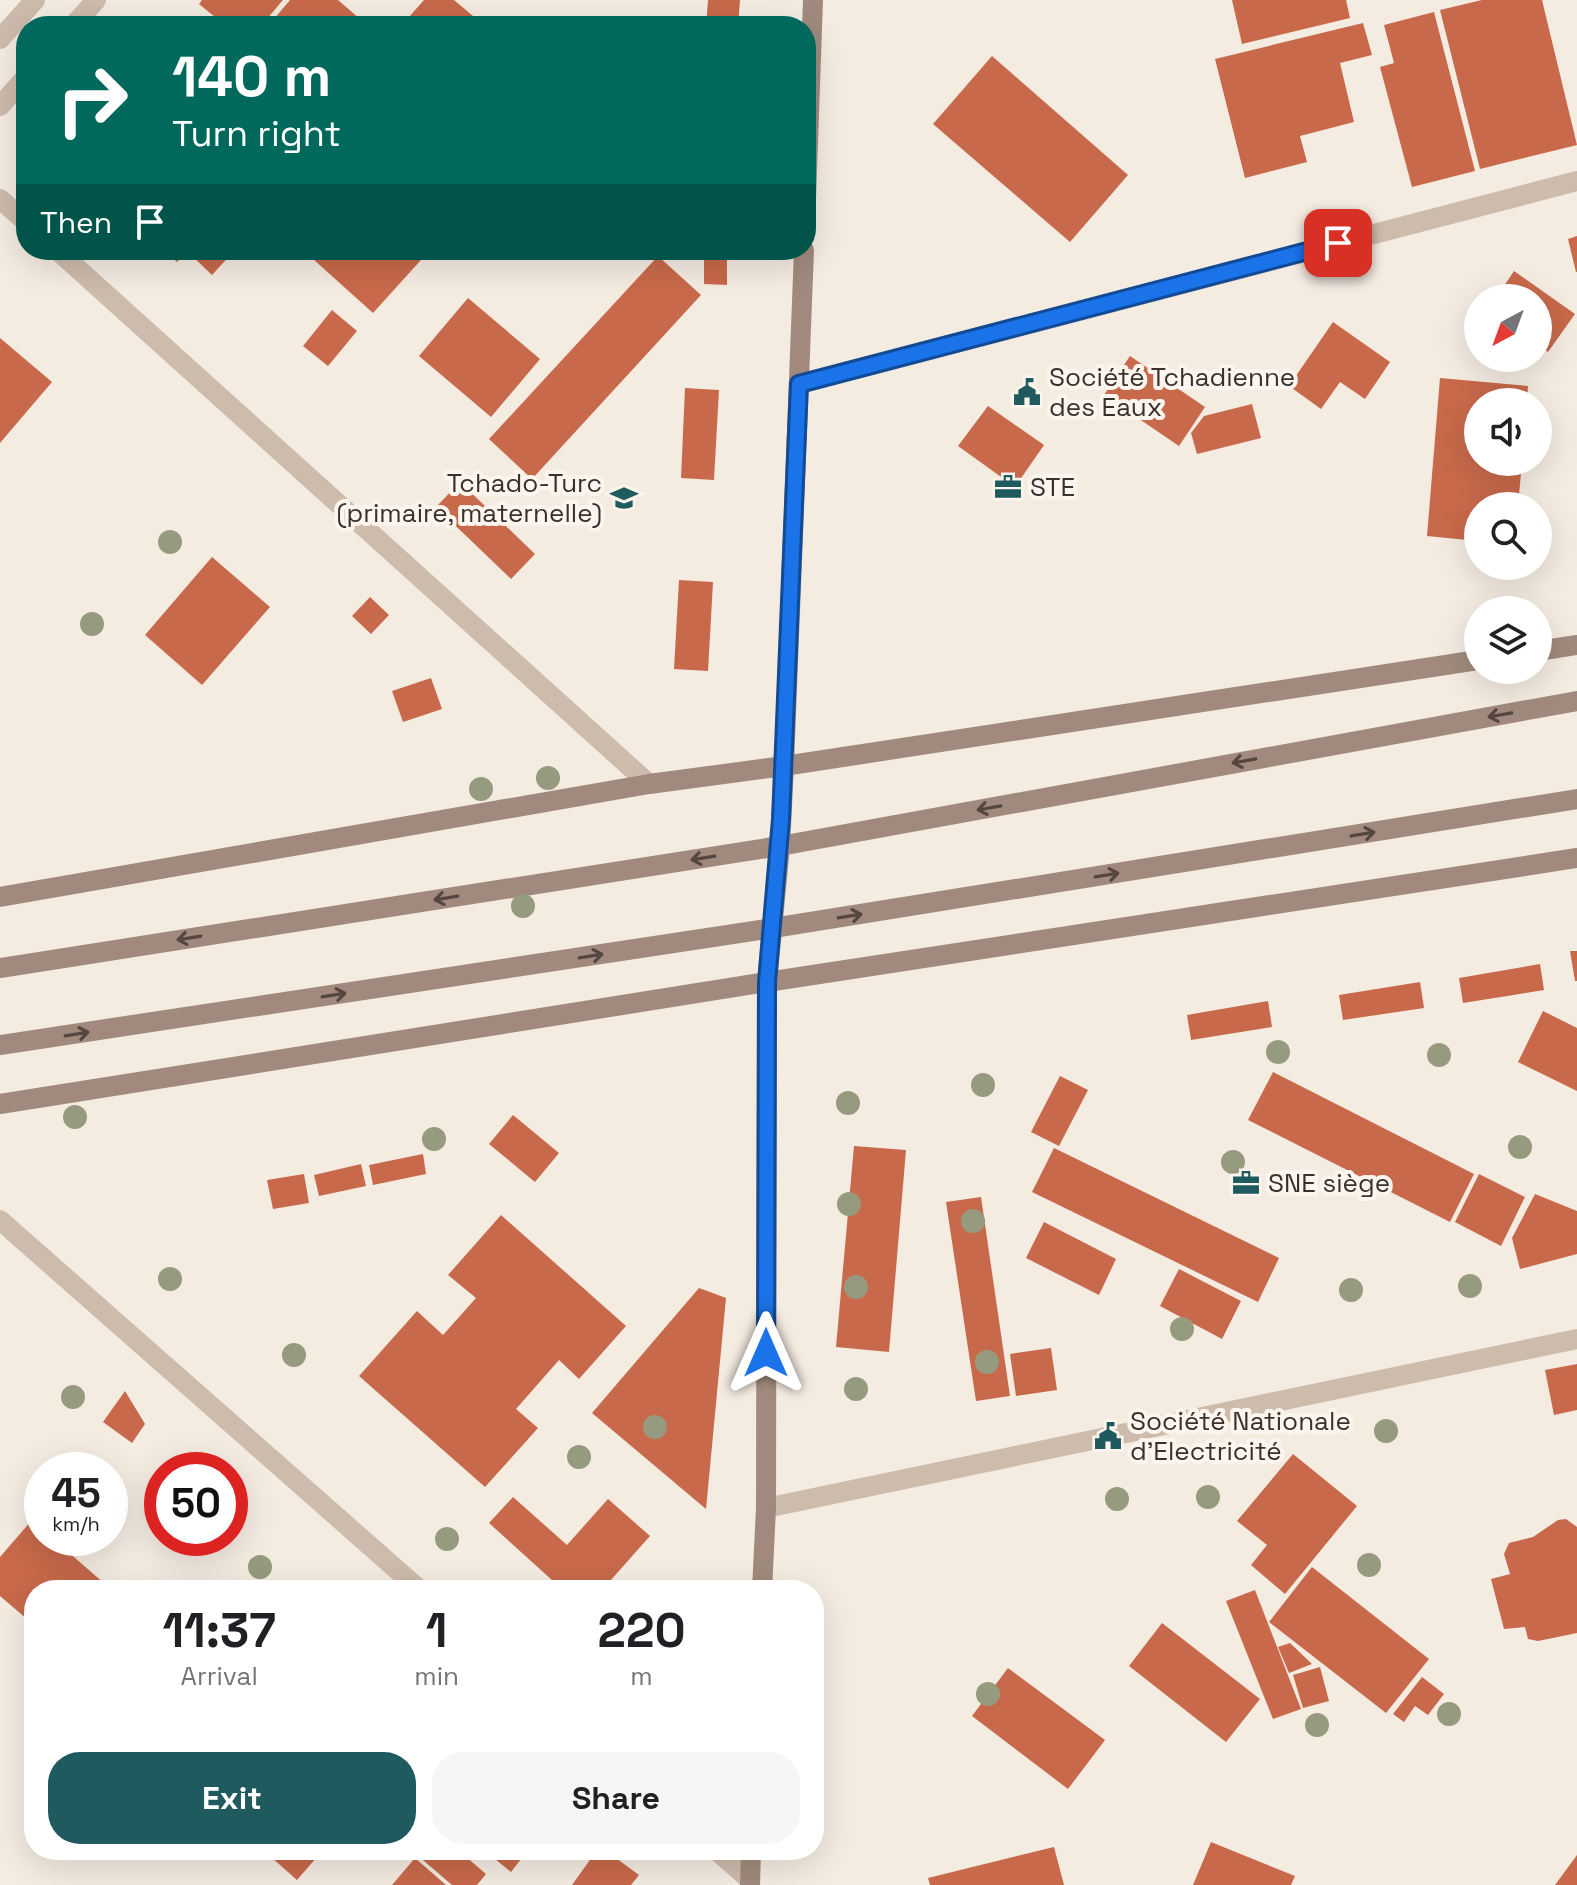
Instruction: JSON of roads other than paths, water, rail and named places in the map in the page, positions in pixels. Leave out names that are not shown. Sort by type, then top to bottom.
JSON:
[{"type":"main road","points":[[762,1580],[766,1508],[767,982],[780,846],[804,260]]},
{"type":"main road","points":[[1552,649],[1577,645]]},
{"type":"main road","points":[[0,897],[649,784],[1464,662]]},
{"type":"main road","points":[[0,968],[780,846],[1577,701]]},
{"type":"main road","points":[[0,1045],[773,928],[1577,799]]},
{"type":"main road","points":[[0,1104],[1577,858]]},
{"type":"main road","points":[[750,1882],[751,1860]]},
{"type":"street","points":[[21,16],[35,0]]},
{"type":"street","points":[[82,16],[96,0]]},
{"type":"street","points":[[0,39],[16,21]]},
{"type":"street","points":[[0,106],[16,88]]},
{"type":"street","points":[[799,384],[1577,181]]},
{"type":"street","points":[[0,199],[16,213]]},
{"type":"street","points":[[68,260],[649,784]]},
{"type":"street","points":[[0,1220],[409,1580]]},
{"type":"street","points":[[766,1508],[1577,1339]]},
{"type":"street","points":[[727,1860],[750,1882]]},
{"type":"place","name":"Société Tchadienne des Eaux","points":[[1027,392]]},
{"type":"place","name":"STE","points":[[1008,487]]},
{"type":"place","name":"Tchado-Turc (primaire, maternelle)","points":[[624,498]]},
{"type":"place","name":"SNE siège","points":[[1246,1183]]},
{"type":"place","name":"Société Nationale d’Electricité","points":[[1108,1436]]}]
